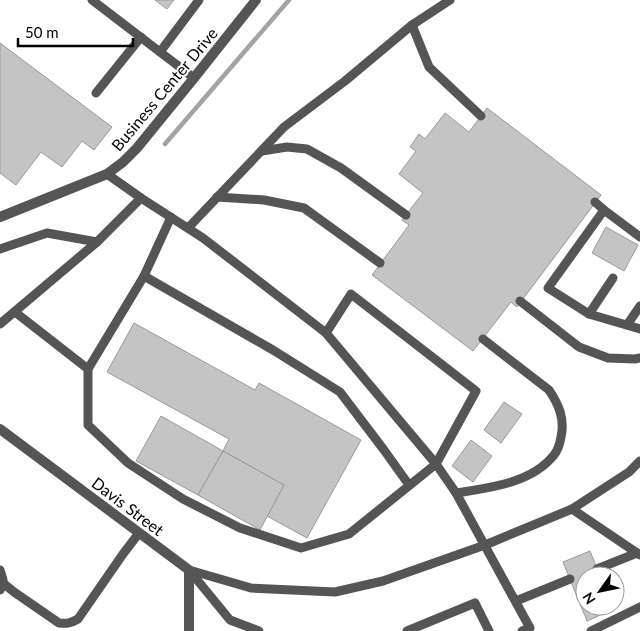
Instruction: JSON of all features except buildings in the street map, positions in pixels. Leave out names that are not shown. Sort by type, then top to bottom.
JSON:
[{"type":"street","name":"Business Center Drive","points":[[0,216],[108,174],[123,162],[194,78],[256,0]]},
{"type":"street","name":"Davis Street","points":[[0,429],[189,570]]},
{"type":"street","points":[[189,570],[189,631]]},
{"type":"lane","points":[[92,0],[104,3],[111,14],[194,78]]},
{"type":"lane","points":[[160,52],[199,0]]},
{"type":"lane","points":[[188,228],[284,128],[345,81],[412,25],[450,0]]},
{"type":"lane","points":[[412,25],[429,68],[481,116]]},
{"type":"lane","points":[[96,93],[141,37]]},
{"type":"lane","points":[[262,151],[287,147],[307,150],[341,168],[406,215]]},
{"type":"lane","points":[[108,174],[203,238],[326,333],[436,464],[456,493],[516,601],[528,630]]},
{"type":"lane","points":[[217,197],[264,200],[304,208],[380,263]]},
{"type":"lane","points":[[0,324],[97,242],[142,198]]},
{"type":"lane","points":[[595,202],[640,237]]},
{"type":"lane","points":[[604,210],[548,288],[589,314],[640,329]]},
{"type":"lane","points":[[171,217],[144,276],[88,369],[88,425],[128,463],[183,498],[240,528],[301,548],[349,534],[436,464],[476,391],[351,294],[326,333]]},
{"type":"lane","points":[[0,249],[47,232],[97,242]]},
{"type":"lane","points":[[144,276],[273,350],[340,392],[409,485]]},
{"type":"lane","points":[[589,314],[613,278]]},
{"type":"lane","points":[[520,301],[579,347],[608,358],[640,358]]},
{"type":"lane","points":[[627,325],[640,306]]},
{"type":"lane","points":[[15,312],[88,369]]},
{"type":"lane","points":[[456,493],[512,482],[532,473],[555,454],[562,432],[562,417],[557,401],[549,390],[483,339]]},
{"type":"lane","points":[[189,570],[251,588],[336,592],[382,581],[486,545],[572,509],[629,472],[640,461]]},
{"type":"lane","points":[[572,509],[638,554]]},
{"type":"lane","points":[[0,570],[2,586],[14,592],[59,623],[71,623],[78,619],[139,533]]},
{"type":"lane","points":[[603,566],[638,554]]},
{"type":"lane","points":[[189,570],[230,620],[256,630]]},
{"type":"lane","points":[[516,601],[570,579]]},
{"type":"lane","points":[[407,631],[475,603],[489,631]]},
{"type":"lane","points":[[591,631],[640,606]]},
{"type":"waterway","points":[[165,144],[289,0]]}]
